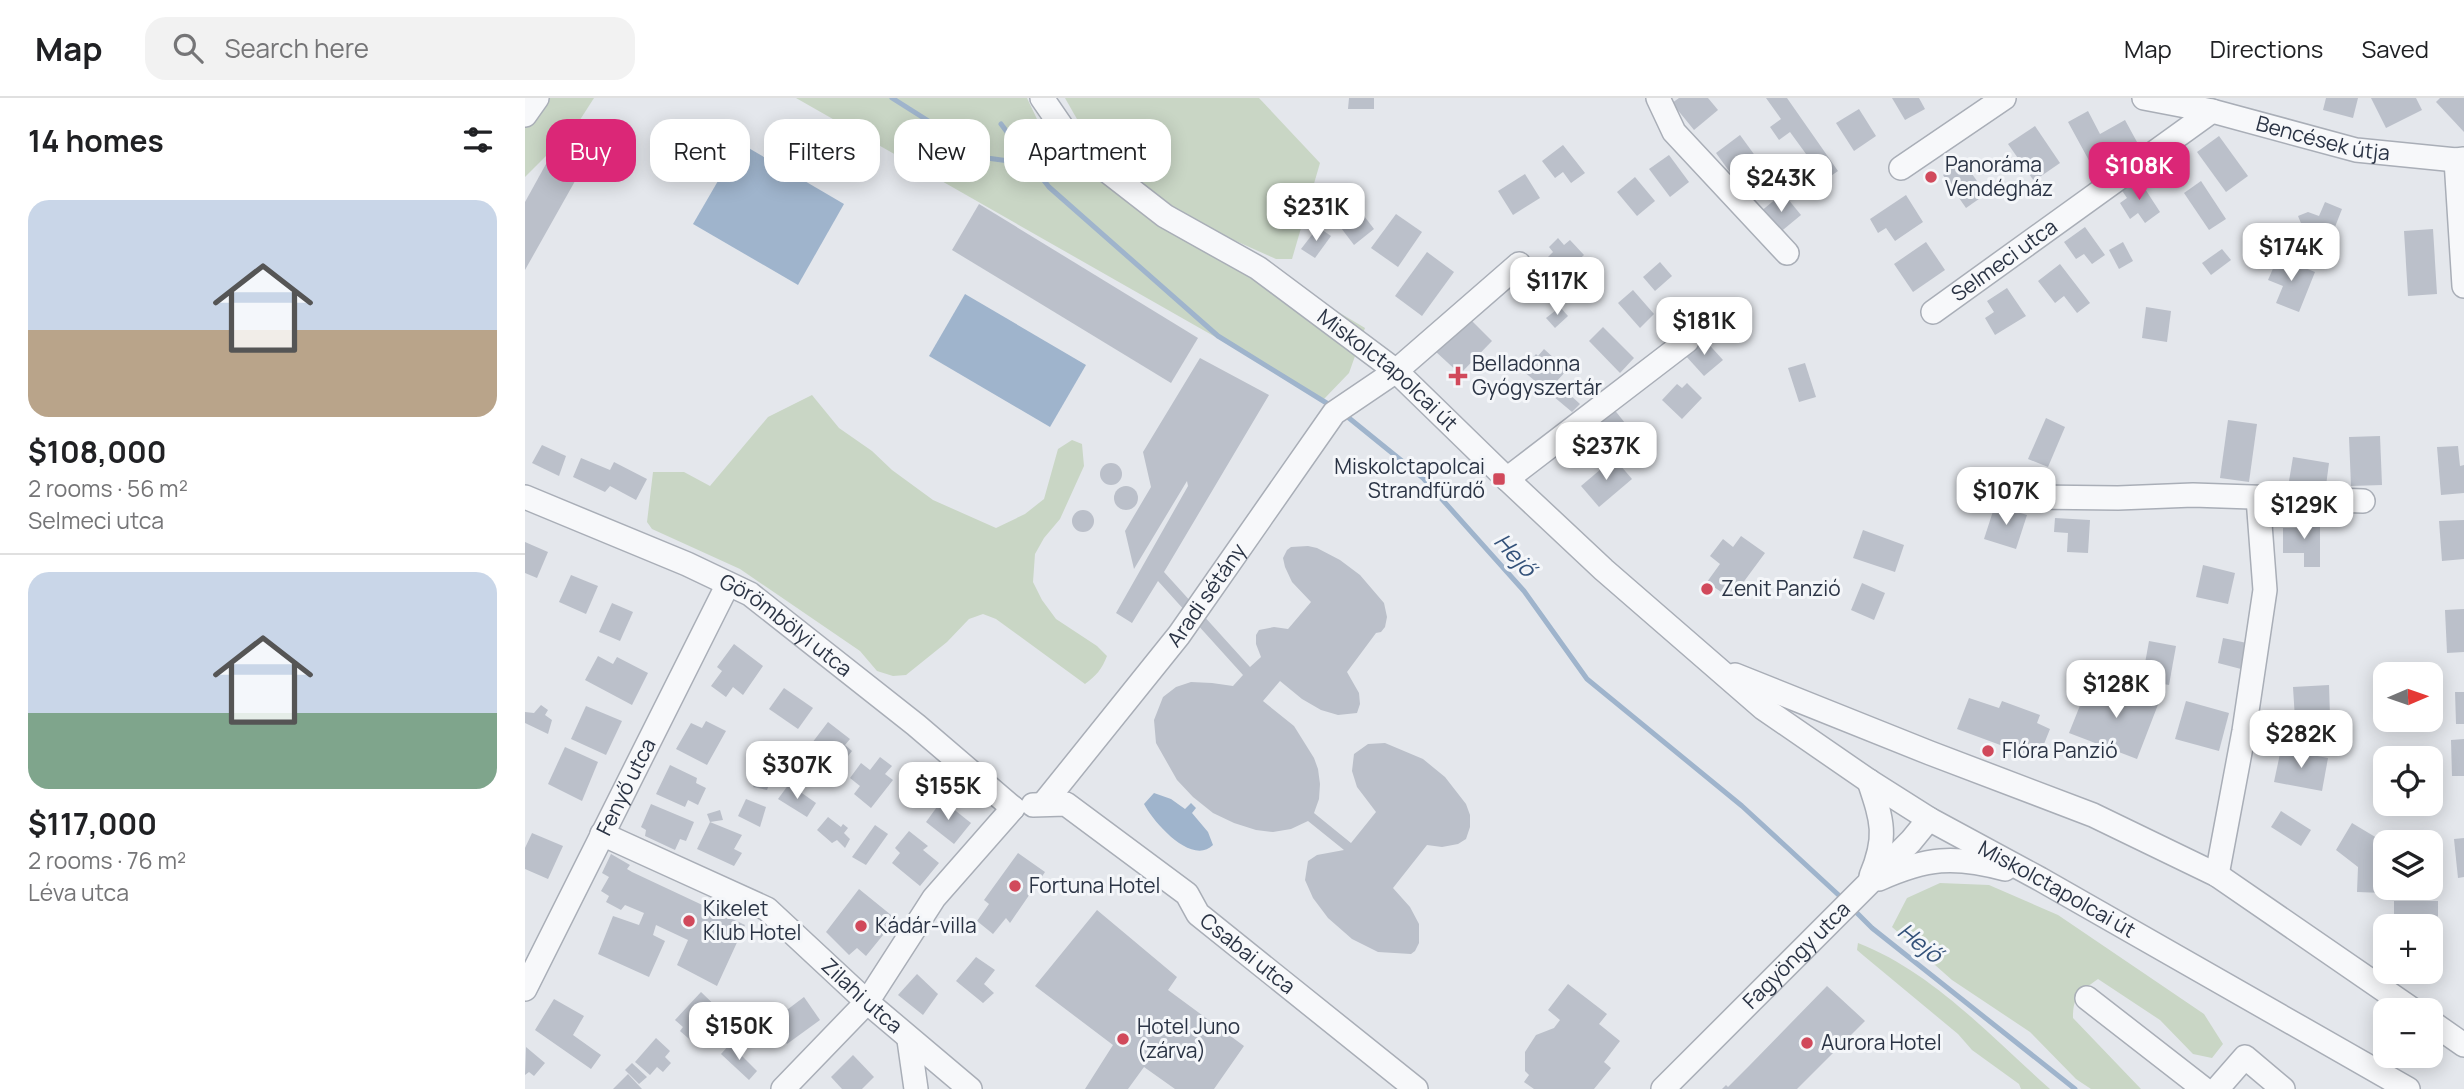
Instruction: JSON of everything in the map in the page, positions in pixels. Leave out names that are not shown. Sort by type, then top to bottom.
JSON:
[{"type":"street","points":[[525,115],[537,98]]},
{"type":"street","name":"Miskolctapolcai út","points":[[1042,98],[1075,146],[1165,216],[1258,268],[1396,371],[1604,570],[1763,708],[1929,819],[2040,879],[2408,1089]]},
{"type":"street","points":[[1658,98],[1674,132],[1787,253]]},
{"type":"street","points":[[1901,168],[2004,98]]},
{"type":"street","name":"Bencések útja","points":[[2144,98],[2211,111],[2356,149],[2460,160]]},
{"type":"street","name":"Selmeci utca","points":[[1933,312],[2211,111]]},
{"type":"street","points":[[2460,160],[2464,286]]},
{"type":"street","name":"Aradi sétány","points":[[1044,803],[1179,635],[1334,412],[1396,371],[1519,264]]},
{"type":"street","points":[[1507,479],[1687,341]]},
{"type":"street","points":[[1976,484],[2024,497],[2118,498],[2193,495],[2363,501]]},
{"type":"street","name":"Görömbölyi utca","points":[[525,497],[687,564],[750,594],[916,725],[1013,808]]},
{"type":"street","points":[[2217,874],[2244,731],[2265,590],[2258,498]]},
{"type":"street","name":"Fenyő utca","points":[[525,989],[728,584]]},
{"type":"street","name":"Miskolctapolcai út","points":[[1719,668],[2093,815],[2217,874],[2396,998]]},
{"type":"street","points":[[1867,885],[1881,853],[1882,819],[1869,781]]},
{"type":"street","points":[[783,1089],[867,1002],[934,898],[1013,808],[1044,803]]},
{"type":"street","name":"Csabai utca","points":[[1044,803],[1066,804],[1187,894],[1198,914],[1416,1089]]},
{"type":"street","name":"Fagyöngy utca","points":[[1663,1089],[1911,841],[1929,819]]},
{"type":"street","name":"Zilahi utca","points":[[602,834],[767,909],[909,1040],[970,1089]]},
{"type":"street","points":[[1867,885],[1907,867],[1951,858],[2040,879]]},
{"type":"street","points":[[2087,998],[2204,1089]]},
{"type":"street","points":[[2443,1030],[2464,1045]]},
{"type":"street","points":[[909,1040],[916,1089]]},
{"type":"street","points":[[2217,1089],[2245,1057],[2283,1089]]},
{"type":"green space","points":[[525,98],[594,98],[580,119],[546,119],[546,156],[525,177]]},
{"type":"green space","points":[[796,98],[1027,98],[1037,119],[1004,119],[1004,182],[1122,182],[1365,328],[1349,373],[1324,399],[943,182],[990,182],[990,119],[894,119],[894,154],[880,146],[880,119],[833,119]]},
{"type":"green space","points":[[1065,98],[1259,98],[1320,163],[1292,259],[1276,259],[1189,220],[1141,182],[1171,182],[1171,119],[1077,119]]},
{"type":"green space","points":[[812,395],[839,428],[933,500],[996,528],[1025,514],[1044,499],[1058,449],[1072,440],[1082,444],[1084,466],[1060,519],[1035,554],[1033,582],[1056,619],[1097,646],[1107,656],[1095,675],[1085,684],[996,619],[983,614],[969,619],[947,642],[906,675],[893,676],[877,671],[860,651],[740,569],[652,529],[647,522],[653,472],[684,472],[710,486],[768,417]]},
{"type":"green space","points":[[1940,883],[1989,885],[2058,915],[2204,1014],[2223,1044],[2212,1058],[2193,1054],[2160,1020],[2098,979],[2076,999],[2073,1018],[2141,1089],[2091,1089],[2076,1079],[2030,1032],[1952,980],[1892,927],[1907,898]]},
{"type":"green space","points":[[1858,943],[1885,955],[1936,988],[2050,1089],[2021,1089],[2019,1084],[1972,1050],[1958,1034],[1857,950]]},
{"type":"water","points":[[750,149],[764,157],[764,182],[806,182],[844,204],[798,285],[693,224],[717,182],[750,182]]},
{"type":"water","points":[[965,294],[1086,365],[1050,427],[929,356]]},
{"type":"water","points":[[1154,793],[1171,799],[1185,809],[1191,803],[1196,808],[1192,813],[1208,832],[1213,845],[1204,850],[1195,850],[1174,840],[1144,804]]},
{"type":"building","points":[[1349,98],[1374,98],[1374,109],[1348,109]]},
{"type":"building","points":[[1679,98],[1708,98],[1718,110],[1694,130],[1672,103]]},
{"type":"building","points":[[1766,98],[1787,98],[1838,171],[1825,180],[1790,132],[1779,140],[1770,127],[1781,119]]},
{"type":"building","points":[[1892,98],[1919,98],[1925,109],[1905,120]]},
{"type":"building","points":[[2326,98],[2358,98],[2353,118],[2323,110]]},
{"type":"building","points":[[2371,98],[2416,98],[2422,110],[2386,128]]},
{"type":"building","points":[[2440,98],[2464,98],[2464,132],[2436,102]]},
{"type":"building","points":[[1859,109],[1876,136],[1854,151],[1836,123]]},
{"type":"building","points":[[2088,111],[2100,134],[2125,120],[2137,142],[2092,166],[2068,122]]},
{"type":"building","points":[[2035,126],[2060,163],[2034,181],[2008,144]]},
{"type":"building","points":[[1740,135],[1756,157],[1732,175],[1716,153]]},
{"type":"building","points":[[2219,136],[2248,176],[2226,192],[2197,152]]},
{"type":"building","points":[[1563,145],[1585,173],[1571,183],[1563,172],[1555,178],[1542,161]]},
{"type":"building","points":[[1669,155],[1689,182],[1670,197],[1649,169]]},
{"type":"building","points":[[1963,161],[1986,194],[1966,208],[1943,175]]},
{"type":"building","points":[[546,164],[546,182],[574,182],[525,270],[525,202]]},
{"type":"building","points":[[1525,174],[1540,198],[1513,215],[1498,191]]},
{"type":"building","points":[[1635,177],[1655,201],[1637,216],[1617,192]]},
{"type":"building","points":[[2138,178],[2160,212],[2145,223],[2138,213],[2130,219],[2120,203],[2127,198],[2121,189]]},
{"type":"building","points":[[2201,181],[2226,219],[2209,230],[2184,193]]},
{"type":"building","points":[[1783,193],[1801,215],[1778,234],[1760,212]]},
{"type":"building","points":[[1906,195],[1923,222],[1895,241],[1886,228],[1878,233],[1870,219]]},
{"type":"building","points":[[2325,202],[2342,209],[2326,250],[2311,244],[2315,233],[2303,228],[2298,216],[2308,212],[2319,216]]},
{"type":"building","points":[[979,204],[1198,338],[1171,383],[952,250]]},
{"type":"building","points":[[1355,204],[1374,229],[1354,245],[1335,220]]},
{"type":"building","points":[[1396,214],[1422,232],[1398,267],[1371,248]]},
{"type":"building","points":[[1318,227],[1331,236],[1315,258],[1301,249]]},
{"type":"building","points":[[2085,227],[2105,255],[2092,264],[2084,254],[2076,259],[2064,242]]},
{"type":"building","points":[[2261,228],[2273,232],[2269,243],[2257,239]]},
{"type":"building","points":[[2433,229],[2437,294],[2408,296],[2404,231]]},
{"type":"building","points":[[1558,238],[1564,245],[1570,240],[1584,255],[1562,275],[1547,258],[1553,252],[1549,247]]},
{"type":"building","points":[[1926,242],[1945,270],[1913,292],[1894,264]]},
{"type":"building","points":[[2123,242],[2133,261],[2119,269],[2109,250]]},
{"type":"building","points":[[2222,249],[2231,260],[2211,275],[2202,263]]},
{"type":"building","points":[[1427,252],[1454,272],[1422,316],[1395,296]]},
{"type":"building","points":[[2278,257],[2315,272],[2299,312],[2276,303],[2283,286],[2268,280]]},
{"type":"building","points":[[1660,262],[1672,276],[1655,291],[1643,277]]},
{"type":"building","points":[[2060,264],[2090,303],[2077,313],[2064,296],[2055,303],[2038,281]]},
{"type":"building","points":[[2007,288],[2026,316],[1995,335],[1985,318],[1994,312],[1987,301]]},
{"type":"building","points":[[1633,290],[1654,314],[1640,328],[1618,303]]},
{"type":"building","points":[[1560,307],[1568,316],[1555,328],[1546,318]]},
{"type":"building","points":[[2146,307],[2171,311],[2167,342],[2142,338]]},
{"type":"building","points":[[1468,317],[1492,341],[1460,374],[1435,351]]},
{"type":"building","points":[[1603,327],[1634,358],[1620,373],[1589,341]]},
{"type":"building","points":[[1703,338],[1723,360],[1704,376],[1685,355]]},
{"type":"building","points":[[1544,349],[1567,370],[1556,382],[1580,404],[1572,412],[1522,370]]},
{"type":"building","points":[[1200,358],[1269,395],[1164,572],[1250,667],[1261,657],[1256,644],[1259,630],[1274,627],[1288,629],[1311,602],[1292,582],[1285,567],[1283,558],[1291,547],[1317,548],[1340,560],[1360,575],[1384,603],[1387,617],[1385,627],[1376,633],[1347,672],[1359,693],[1357,713],[1338,715],[1321,710],[1280,681],[1263,701],[1294,726],[1314,758],[1320,784],[1314,813],[1351,843],[1376,812],[1357,787],[1352,771],[1354,754],[1368,744],[1385,743],[1423,759],[1445,777],[1466,804],[1470,827],[1466,839],[1458,844],[1442,847],[1427,845],[1393,888],[1410,907],[1419,924],[1419,943],[1411,954],[1378,952],[1352,939],[1328,918],[1313,898],[1305,880],[1308,861],[1317,855],[1344,850],[1308,821],[1291,829],[1273,832],[1256,830],[1213,813],[1177,780],[1156,743],[1154,720],[1163,697],[1176,687],[1191,682],[1233,686],[1243,675],[1158,581],[1132,623],[1116,613],[1188,486],[1187,481],[1134,569],[1125,531],[1151,487],[1143,452]]},
{"type":"building","points":[[1805,363],[1816,397],[1799,402],[1788,368]]},
{"type":"building","points":[[1687,383],[1702,398],[1682,419],[1662,400],[1677,384],[1682,388]]},
{"type":"building","points":[[1613,408],[1633,433],[1608,454],[1587,430]]},
{"type":"building","points":[[2046,418],[2065,427],[2048,467],[2028,459]]},
{"type":"building","points":[[2228,420],[2257,424],[2249,482],[2220,478]]},
{"type":"building","points":[[2380,436],[2382,485],[2351,486],[2349,437]]},
{"type":"building","points":[[542,445],[566,456],[559,476],[532,463]]},
{"type":"building","points":[[2458,446],[2460,466],[2464,465],[2464,493],[2441,495],[2437,447]]},
{"type":"building","points":[[2293,457],[2329,463],[2325,493],[2288,487]]},
{"type":"building","points":[[581,458],[610,470],[614,462],[647,479],[636,500],[610,486],[605,492],[573,477]]},
{"type":"building","points":[[1614,458],[1632,479],[1599,507],[1581,486]]},
{"type":"building","points":[[1111,463],[1119,466],[1122,474],[1119,482],[1111,485],[1103,482],[1100,474],[1103,466]]},
{"type":"building","points":[[1126,486],[1134,490],[1138,498],[1134,506],[1126,510],[1118,506],[1114,498],[1118,490]]},
{"type":"building","points":[[1995,505],[2027,515],[2016,549],[1984,539]]},
{"type":"building","points":[[1083,510],[1091,513],[1094,521],[1091,529],[1083,532],[1075,529],[1072,521],[1075,513]]},
{"type":"building","points":[[2055,518],[2090,520],[2088,553],[2067,552],[2068,533],[2054,532]]},
{"type":"building","points":[[2299,518],[2320,518],[2320,567],[2304,567],[2304,553],[2283,553],[2283,528],[2299,528]]},
{"type":"building","points":[[2464,520],[2464,559],[2442,561],[2439,521]]},
{"type":"building","points":[[1863,530],[1904,545],[1895,572],[1853,558]]},
{"type":"building","points":[[1741,536],[1765,553],[1731,599],[1707,582],[1720,564],[1710,556],[1723,539],[1733,547]]},
{"type":"building","points":[[525,542],[548,552],[537,578],[525,573]]},
{"type":"building","points":[[2203,565],[2235,573],[2228,604],[2196,597]]},
{"type":"building","points":[[571,575],[598,586],[586,614],[559,602]]},
{"type":"building","points":[[1862,583],[1885,593],[1874,620],[1851,610]]},
{"type":"building","points":[[612,603],[633,612],[620,641],[599,632]]},
{"type":"building","points":[[2464,609],[2464,652],[2447,653],[2445,610]]},
{"type":"building","points":[[2223,638],[2247,643],[2241,669],[2218,663]]},
{"type":"building","points":[[2149,641],[2176,646],[2169,685],[2142,680]]},
{"type":"building","points":[[734,644],[763,666],[743,695],[733,687],[726,697],[711,686],[722,671],[717,667]]},
{"type":"building","points":[[598,656],[613,664],[617,657],[648,673],[632,705],[585,680]]},
{"type":"building","points":[[2107,682],[2159,702],[2137,759],[2069,733],[2083,698],[2099,704]]},
{"type":"building","points":[[2329,685],[2330,717],[2295,719],[2293,687]]},
{"type":"building","points":[[784,688],[813,708],[798,729],[769,709]]},
{"type":"building","points":[[2455,692],[2464,692],[2464,724],[2456,724]]},
{"type":"building","points":[[1969,698],[1999,708],[2002,701],[2040,715],[2037,723],[2050,729],[2038,759],[1957,729]]},
{"type":"building","points":[[2186,701],[2229,713],[2219,751],[2175,739]]},
{"type":"building","points":[[541,705],[548,710],[545,715],[552,720],[548,734],[525,723],[525,712],[534,713]]},
{"type":"building","points":[[586,706],[622,721],[606,755],[571,739]]},
{"type":"building","points":[[706,721],[726,731],[707,765],[676,749],[691,723],[702,728]]},
{"type":"building","points":[[828,722],[850,739],[845,745],[852,751],[828,782],[799,760]]},
{"type":"building","points":[[2464,739],[2464,776],[2452,776],[2451,740]]},
{"type":"building","points":[[565,747],[598,762],[582,801],[548,784]]},
{"type":"building","points":[[2281,749],[2328,758],[2322,791],[2274,782]]},
{"type":"building","points":[[880,757],[892,766],[885,774],[893,780],[871,808],[854,794],[860,786],[850,778],[861,763],[870,770]]},
{"type":"building","points":[[670,765],[697,778],[696,783],[706,788],[698,805],[688,800],[685,807],[656,794]]},
{"type":"building","points":[[763,768],[773,774],[767,790],[753,787]]},
{"type":"building","points":[[789,784],[816,803],[807,817],[778,799]]},
{"type":"building","points":[[746,799],[766,807],[760,827],[738,816]]},
{"type":"building","points":[[942,800],[971,823],[954,844],[926,822]]},
{"type":"building","points":[[651,804],[694,822],[686,841],[680,839],[675,850],[645,836],[646,830],[641,827]]},
{"type":"building","points":[[720,810],[723,820],[710,822],[707,814]]},
{"type":"building","points":[[2281,811],[2311,830],[2301,846],[2271,827]]},
{"type":"building","points":[[828,817],[841,827],[843,824],[848,828],[844,833],[850,839],[845,848],[837,840],[832,843],[817,830]]},
{"type":"building","points":[[710,822],[742,835],[734,849],[742,853],[734,866],[697,849]]},
{"type":"building","points":[[2352,823],[2373,836],[2373,893],[2357,892],[2358,867],[2336,850]]},
{"type":"building","points":[[875,825],[888,834],[866,865],[852,857]]},
{"type":"building","points":[[909,831],[928,846],[923,850],[939,863],[920,886],[892,863],[900,853],[895,848]]},
{"type":"building","points":[[532,833],[563,846],[548,879],[525,869],[525,848]]},
{"type":"building","points":[[2464,838],[2464,877],[2458,878],[2454,839]]},
{"type":"building","name":"Fortuna Hotel","points":[[1018,853],[1045,872],[1010,923],[1006,918],[993,934],[977,921],[989,904],[984,900]]},
{"type":"building","name":"Kikelet Klub Hotel","points":[[611,854],[630,865],[627,869],[632,872],[745,925],[717,986],[677,965],[688,940],[656,925],[653,935],[665,941],[649,977],[598,954],[613,916],[639,925],[644,913],[625,905],[621,910],[606,902],[609,896],[601,891],[609,877],[602,873]]},
{"type":"building","name":"Kádár-villa","points":[[859,889],[896,919],[866,956],[857,948],[849,955],[826,932]]},
{"type":"building","points":[[2394,901],[2438,901],[2438,914],[2394,914]]},
{"type":"building","points":[[1097,910],[1177,977],[1168,990],[1244,1046],[1214,1089],[1175,1089],[1144,1067],[1128,1089],[1085,1089],[1113,1045],[1035,986]]},
{"type":"building","points":[[976,957],[995,970],[984,984],[994,993],[983,1003],[956,981]]},
{"type":"building","points":[[917,974],[938,994],[923,1015],[898,995]]},
{"type":"building","points":[[1568,984],[1607,1014],[1599,1024],[1620,1041],[1604,1062],[1611,1068],[1594,1089],[1534,1089],[1524,1082],[1529,1075],[1525,1071],[1525,1052],[1536,1035],[1554,1028],[1560,1020],[1548,1010]]},
{"type":"building","name":"Aurora Hotel","points":[[1827,986],[1865,1021],[1797,1089],[1722,1089],[1726,1085],[1728,1087]]},
{"type":"building","points":[[701,992],[729,1019],[703,1046],[699,1042],[696,1045],[680,1031],[683,1027],[675,1020]]},
{"type":"building","points":[[804,997],[820,1020],[787,1044],[771,1022]]},
{"type":"building","points":[[554,999],[584,1016],[573,1035],[601,1055],[591,1069],[535,1030]]},
{"type":"building","points":[[656,1038],[670,1051],[665,1057],[671,1063],[663,1072],[657,1067],[650,1075],[635,1062]]},
{"type":"building","points":[[730,1044],[757,1071],[749,1080],[721,1054]]},
{"type":"building","points":[[526,1047],[545,1063],[534,1076],[529,1072],[525,1075]]},
{"type":"building","points":[[853,1055],[874,1077],[862,1089],[842,1089],[831,1077]]},
{"type":"building","points":[[632,1063],[647,1077],[639,1084],[625,1070]]},
{"type":"building","points":[[628,1074],[642,1089],[613,1089]]},
{"type":"waterway","name":"Hejő","points":[[892,98],[987,158],[1031,164],[1049,187],[1218,336],[1333,407]]},
{"type":"waterway","points":[[1001,124],[1004,128]]},
{"type":"waterway","name":"Hejő","points":[[1344,414],[1423,478],[1524,591],[1587,679],[1742,806],[1844,900]]},
{"type":"waterway","name":"Hejő","points":[[1851,907],[1872,928],[2075,1089]]},
{"type":"place","name":"Panoráma Vendégház","points":[[1931,177]]},
{"type":"place","name":"Belladonna Gyógyszertár","points":[[1458,376]]},
{"type":"place","name":"Miskolctapolcai Strandfürdő","points":[[1499,479]]},
{"type":"place","name":"Zenit Panzió","points":[[1707,589]]},
{"type":"place","name":"Flóra Panzió","points":[[1988,751]]},
{"type":"place","name":"Fortuna Hotel","points":[[1015,886]]},
{"type":"place","name":"Kikelet Klub Hotel","points":[[689,921]]},
{"type":"place","name":"Kádár-villa","points":[[861,926]]},
{"type":"place","name":"Hotel Juno (zárva)","points":[[1123,1039]]},
{"type":"place","name":"Aurora Hotel","points":[[1807,1043]]}]
